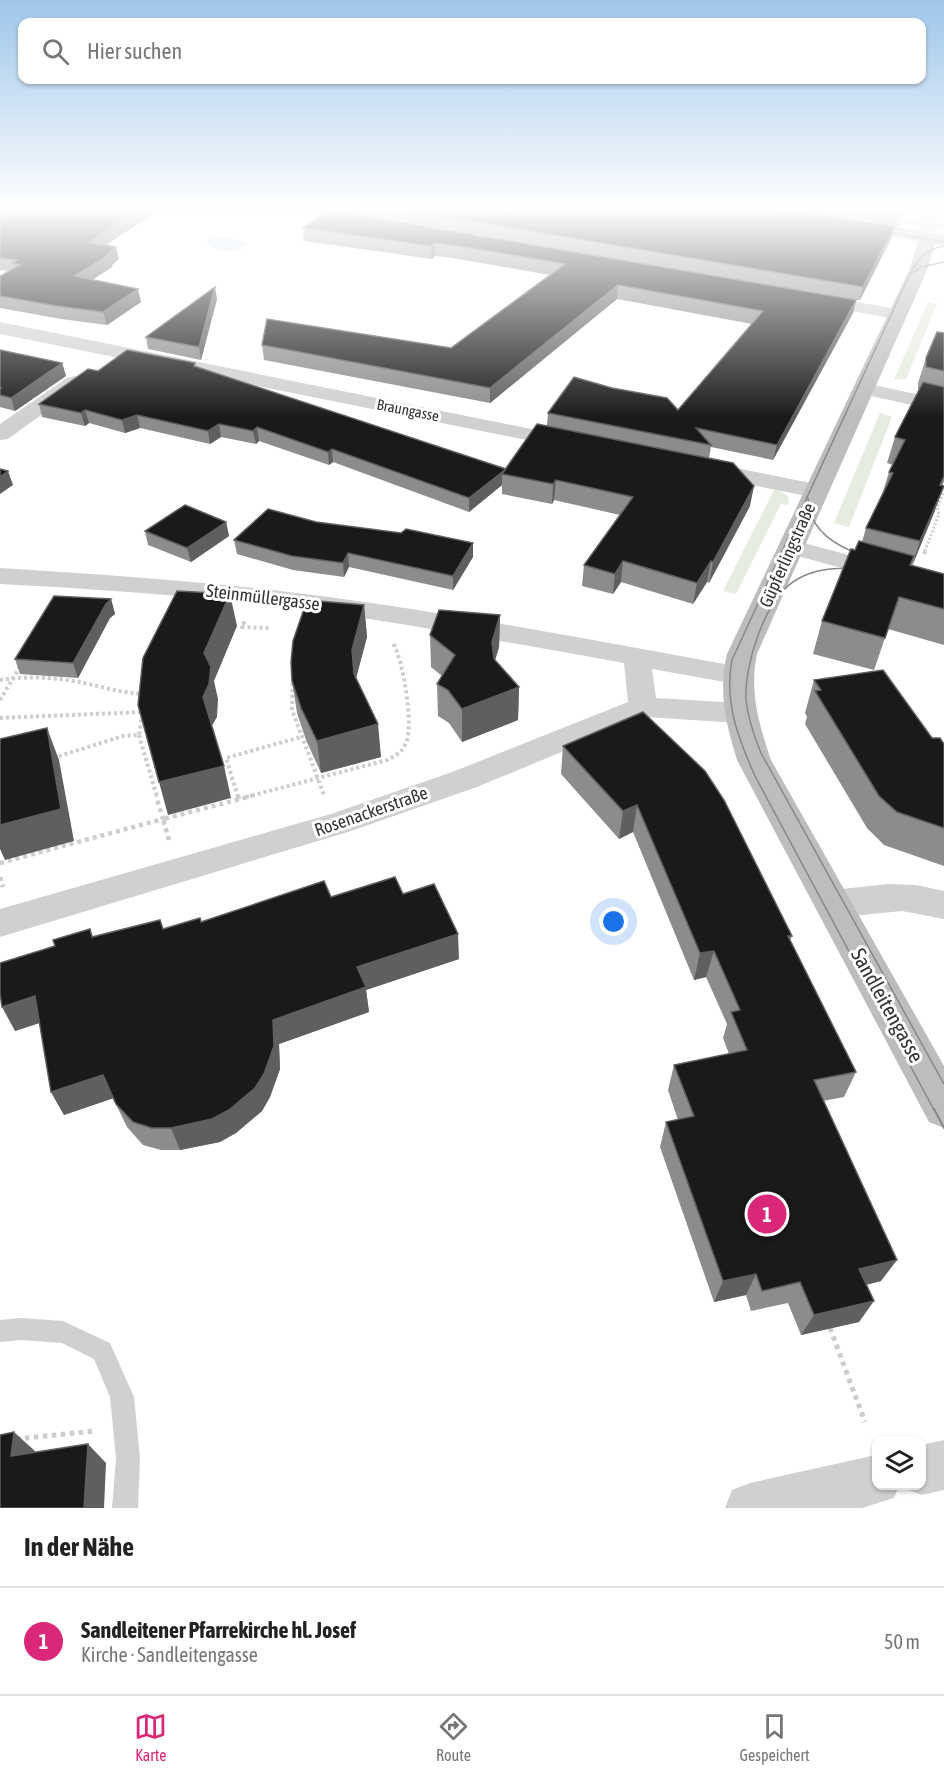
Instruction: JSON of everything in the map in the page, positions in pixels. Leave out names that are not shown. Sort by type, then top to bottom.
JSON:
[{"type":"main road","name":"Güpferlingstraße","points":[[832,904],[754,760],[739,713],[736,675],[742,654],[915,277]]},
{"type":"main road","name":"Sandleitengasse","points":[[832,904],[944,1107]]},
{"type":"street","points":[[801,298],[898,314]]},
{"type":"street","name":"Braungasse","points":[[0,328],[593,447]]},
{"type":"street","points":[[0,434],[116,352]]},
{"type":"street","points":[[864,388],[944,406]]},
{"type":"street","points":[[686,465],[816,491]]},
{"type":"street","points":[[792,547],[944,588]]},
{"type":"street","name":"Steinmüllergasse","points":[[0,576],[195,590],[320,604],[637,656],[736,675]]},
{"type":"street","points":[[637,656],[642,707]]},
{"type":"street","name":"Rosenackerstraße","points":[[0,923],[337,824],[466,779],[642,707],[739,713]]},
{"type":"street","points":[[832,904],[887,896],[907,896],[944,905]]},
{"type":"street","points":[[926,1469],[944,1465]]},
{"type":"street","points":[[750,1508],[857,1492]]},
{"type":"lane","points":[[0,1331],[21,1329],[63,1332],[102,1352],[122,1397],[128,1458],[125,1508]]},
{"type":"path","points":[[921,562],[939,514],[937,507],[944,491]]},
{"type":"path","points":[[0,863],[396,756],[408,741],[410,732],[396,648],[382,638]]},
{"type":"path","points":[[0,700],[25,658]]},
{"type":"path","points":[[293,675],[292,710],[325,797]]},
{"type":"path","points":[[0,680],[13,678],[76,682],[128,694],[144,694],[139,735],[169,841]]},
{"type":"path","points":[[0,718],[142,712]]},
{"type":"path","points":[[50,759],[123,736],[139,735]]},
{"type":"path","points":[[239,799],[226,758],[301,737]]},
{"type":"path","points":[[0,877],[3,888]]},
{"type":"path","points":[[830,1328],[865,1422]]},
{"type":"path","points":[[11,1439],[126,1428]]},
{"type":"shaded area","points":[[928,302],[937,304],[906,379],[894,380]]},
{"type":"shaded area","points":[[880,413],[892,417],[849,527],[834,523]]},
{"type":"shaded area","points":[[775,488],[788,496],[789,505],[781,504],[736,594],[723,591]]},
{"type":"building","points":[[0,277],[82,277],[138,289],[103,312],[0,296]]},
{"type":"building","points":[[547,277],[724,277],[856,300],[777,445],[696,428],[711,445],[548,413],[574,377],[612,388],[667,398],[678,410],[763,311],[618,285],[490,388],[262,345],[267,319],[451,348]]},
{"type":"building","points":[[806,277],[868,277],[863,287]]},
{"type":"building","points":[[215,287],[199,347],[146,337]]},
{"type":"building","points":[[937,332],[944,333],[944,371],[926,367],[926,358]]},
{"type":"building","points":[[0,350],[62,363],[11,398],[0,395]]},
{"type":"building","points":[[127,350],[195,363],[194,366],[506,469],[469,498],[332,449],[328,452],[257,427],[253,431],[219,424],[208,431],[137,415],[122,420],[85,410],[81,413],[39,404],[88,369],[98,371]]},
{"type":"building","points":[[923,382],[944,387],[944,476],[940,485],[944,486],[920,541],[866,528],[893,473],[889,472],[905,440],[895,437]]},
{"type":"building","points":[[537,424],[733,463],[754,486],[713,562],[711,561],[697,583],[623,561],[615,574],[584,565],[633,497],[556,480],[553,484],[502,474]]},
{"type":"building","points":[[0,469],[8,471],[0,477]]},
{"type":"building","points":[[185,505],[226,522],[187,548],[145,531]]},
{"type":"building","points":[[268,509],[316,522],[401,533],[406,529],[473,543],[453,576],[348,553],[343,563],[292,556],[234,540]]},
{"type":"building","points":[[859,541],[914,556],[910,565],[944,574],[944,609],[899,597],[885,638],[822,621],[851,549],[855,550]]},
{"type":"building","points":[[177,591],[230,594],[204,653],[211,667],[209,684],[203,697],[224,766],[159,782],[138,705],[143,658]]},
{"type":"building","points":[[54,596],[111,599],[73,663],[15,659]]},
{"type":"building","points":[[307,600],[364,605],[352,650],[354,674],[378,724],[317,741],[301,708],[292,681],[293,641]]},
{"type":"building","points":[[439,610],[500,615],[492,642],[494,659],[519,687],[462,709],[448,690],[437,684],[455,655],[430,635]]},
{"type":"building","points":[[883,670],[932,738],[940,738],[944,744],[944,828],[897,812],[879,796],[815,691],[821,690],[814,680]]},
{"type":"building","points":[[643,712],[705,771],[724,800],[856,1072],[814,1080],[897,1260],[859,1269],[874,1301],[814,1315],[800,1282],[762,1291],[756,1274],[723,1281],[666,1122],[694,1116],[674,1065],[747,1050],[731,1012],[740,1010],[714,951],[700,953],[637,805],[623,811],[563,746]]},
{"type":"building","points":[[47,728],[61,809],[0,825],[0,739]]},
{"type":"building","points":[[395,877],[403,894],[434,884],[458,934],[357,967],[366,987],[273,1020],[274,1046],[264,1074],[255,1088],[229,1110],[212,1119],[171,1128],[152,1128],[133,1122],[116,1104],[103,1075],[51,1092],[35,996],[2,1007],[0,963],[55,946],[53,940],[90,929],[92,937],[160,920],[163,929],[200,918],[201,922],[324,881],[331,897]]},
{"type":"building","points":[[14,1432],[11,1456],[88,1444],[84,1508],[0,1508],[0,1435]]},
{"type":"tram line","points":[[908,277],[732,660],[730,690],[738,734],[755,776],[934,1110]]},
{"type":"tram line","points":[[808,498],[813,520],[819,529],[844,548],[865,557]]},
{"type":"tram line","points":[[859,568],[819,571],[803,576],[785,589],[775,601],[753,651],[746,686],[747,707],[761,753],[944,1084]]},
{"type":"tram line","points":[[934,1109],[944,1128]]},
{"type":"place","name":"Sandleitener Pfarrekirche hl. Josef","points":[[767,1214]]}]
